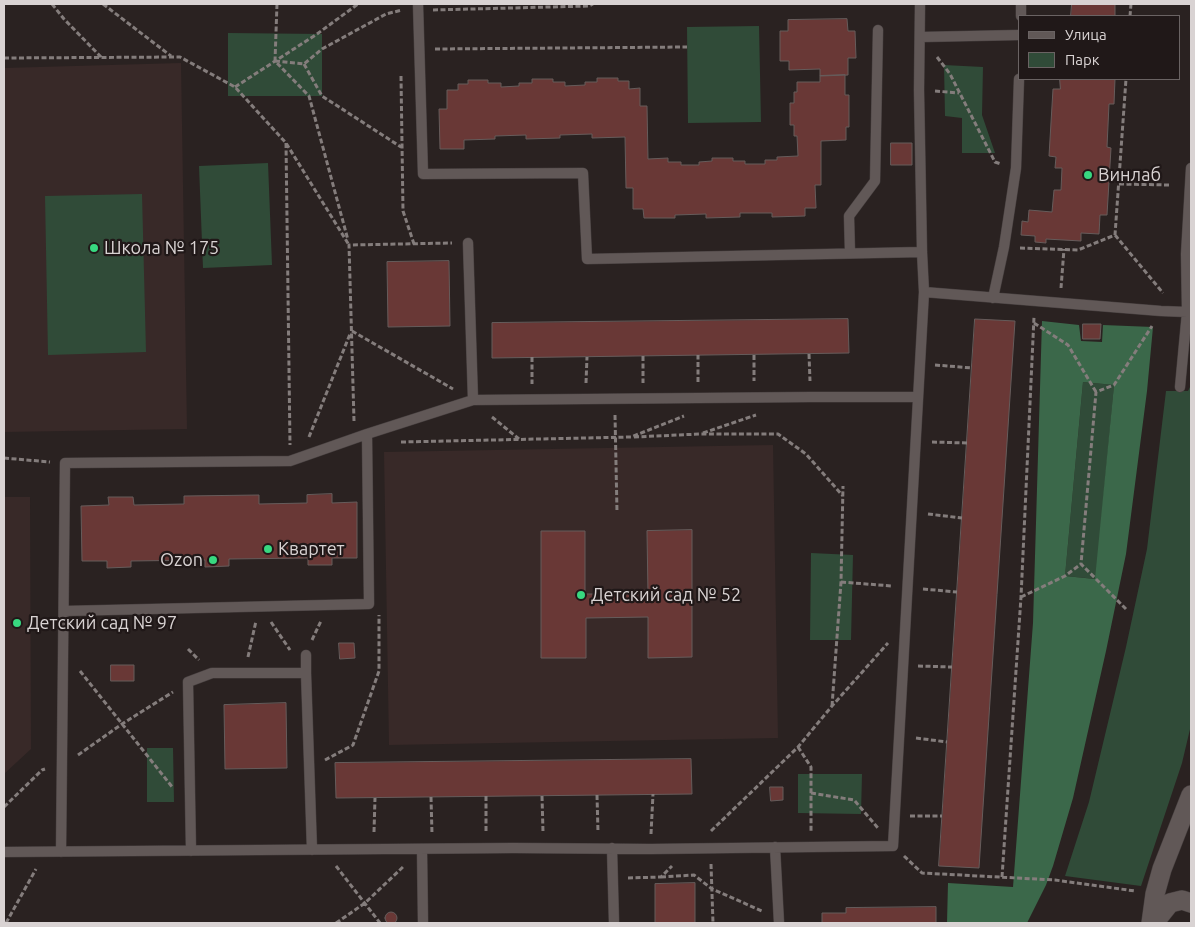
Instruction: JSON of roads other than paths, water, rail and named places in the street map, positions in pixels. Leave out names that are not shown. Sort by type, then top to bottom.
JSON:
[{"type":"street","points":[[1153,923],[1155,894],[1162,868],[1191,795]]},
{"type":"street","points":[[1153,923],[1170,904],[1182,900],[1191,903]]},
{"type":"lane","points":[[418,4],[423,174],[583,173],[586,260],[922,252]]},
{"type":"lane","points":[[4,852],[893,846],[924,292],[920,4]]},
{"type":"lane","points":[[850,253],[849,216],[875,181],[878,30]]},
{"type":"lane","points":[[921,37],[1018,35]]},
{"type":"lane","points":[[993,298],[1004,247],[1016,168],[1019,80]]},
{"type":"lane","points":[[1180,387],[1189,310],[1186,254],[1191,168]]},
{"type":"lane","points":[[468,243],[472,400]]},
{"type":"lane","points":[[924,292],[1161,311],[1189,310]]},
{"type":"lane","points":[[61,852],[65,463],[290,461],[472,400],[811,396],[918,397]]},
{"type":"lane","points":[[64,611],[368,604],[367,434]]},
{"type":"lane","points":[[306,655],[312,850]]},
{"type":"lane","points":[[191,851],[188,682],[212,674],[306,673]]},
{"type":"lane","points":[[775,847],[779,921]]},
{"type":"lane","points":[[612,848],[614,923]]},
{"type":"lane","points":[[423,923],[427,849]]},
{"type":"place","name":"Винлаб","points":[[1088,175]]},
{"type":"place","name":"Школа № 175","points":[[94,248]]},
{"type":"place","name":"Квартет","points":[[268,549]]},
{"type":"place","name":"Ozon","points":[[213,560]]},
{"type":"place","name":"Детский сад № 52","points":[[581,595]]},
{"type":"place","name":"Детский сад № 97","points":[[17,623]]}]
